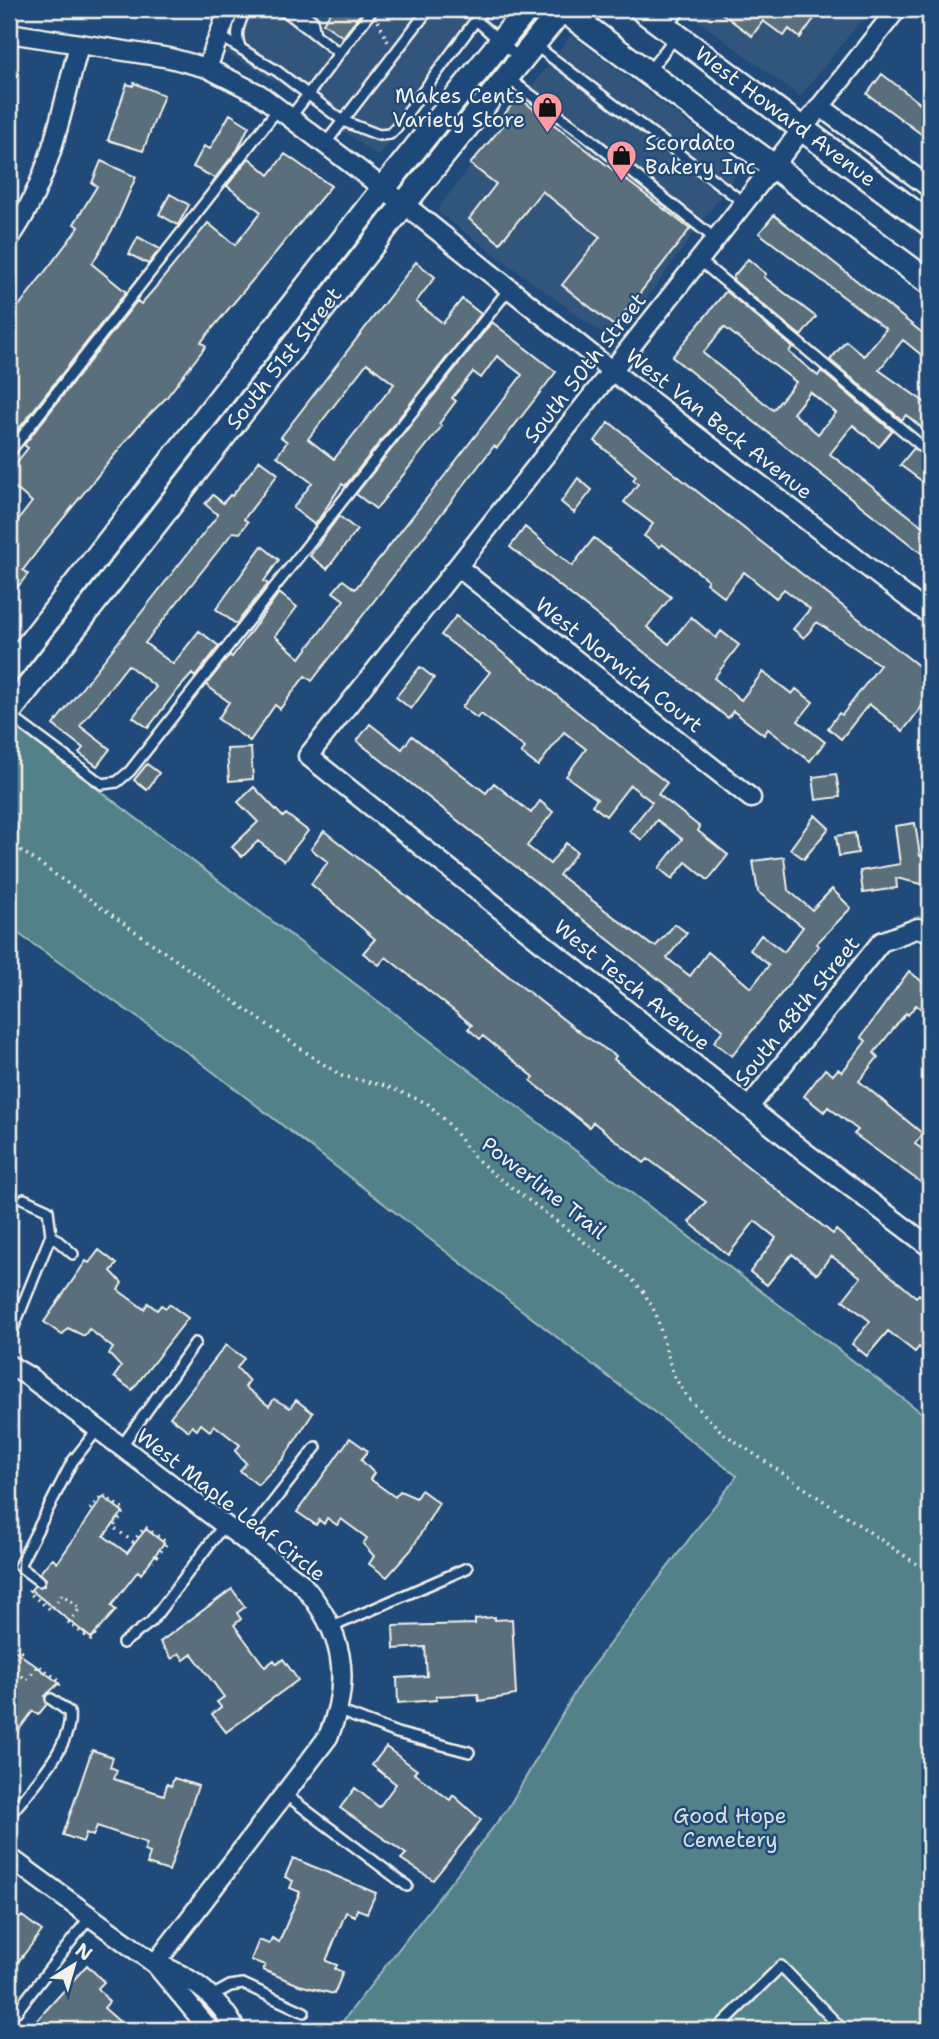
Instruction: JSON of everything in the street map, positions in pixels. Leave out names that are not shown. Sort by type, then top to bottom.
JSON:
[{"type":"street","points":[[207,68],[229,9]]},
{"type":"street","name":"South 51st Street","points":[[9,670],[383,188],[527,9]]},
{"type":"street","points":[[562,9],[930,283]]},
{"type":"street","name":"South 51st Street","points":[[9,713],[404,204],[562,9]]},
{"type":"street","name":"West Howard Avenue","points":[[641,9],[930,224]]},
{"type":"street","name":"South 50th Street","points":[[308,756],[459,568],[714,238],[897,9]]},
{"type":"street","name":"West Van Beck Avenue","points":[[9,33],[170,58],[207,68],[259,94],[930,615]]},
{"type":"street","points":[[9,239],[26,215],[49,161],[79,45]]},
{"type":"street","name":"West Howard Avenue","points":[[821,107],[930,188]]},
{"type":"street","name":"West Norwich Court","points":[[459,568],[751,798]]},
{"type":"street","name":"West Tesch Avenue","points":[[308,756],[748,1107],[930,1247]]},
{"type":"street","name":"South 48th Street","points":[[748,1107],[881,942],[918,928],[930,933]]},
{"type":"street","name":"West Maple Leaf Circle","points":[[9,1365],[301,1583],[319,1604],[332,1627],[340,1654],[342,1684],[339,1711],[328,1737],[155,1964]]},
{"type":"street","points":[[9,1857],[155,1964],[210,2030]]},
{"type":"street","points":[[155,1964],[188,1976],[229,2015],[236,2030]]},
{"type":"lane","points":[[240,48],[236,39],[246,9]]},
{"type":"lane","points":[[275,9],[288,13],[339,53]]},
{"type":"lane","points":[[297,9],[312,20],[315,34]]},
{"type":"lane","points":[[325,144],[429,9]]},
{"type":"lane","points":[[220,36],[308,93],[343,121],[368,133],[390,134],[484,9]]},
{"type":"lane","points":[[648,72],[672,31],[681,9]]},
{"type":"lane","points":[[9,453],[284,113],[308,93],[371,11]]},
{"type":"lane","points":[[477,21],[521,61],[743,202]]},
{"type":"lane","points":[[521,61],[584,134],[714,238]]},
{"type":"lane","points":[[698,259],[930,453]]},
{"type":"lane","points":[[9,713],[102,783],[117,782],[130,771],[509,289]]},
{"type":"lane","points":[[9,1339],[51,1235],[48,1210],[24,1199]]},
{"type":"lane","points":[[51,1235],[73,1254]]},
{"type":"lane","points":[[121,1447],[195,1343]]},
{"type":"lane","points":[[38,1580],[19,1566],[72,1462],[98,1429]]},
{"type":"lane","points":[[243,1541],[316,1447]]},
{"type":"lane","points":[[123,1643],[151,1622],[223,1526]]},
{"type":"lane","points":[[332,1627],[467,1569]]},
{"type":"lane","points":[[9,1816],[36,1783],[71,1726],[69,1712],[51,1699]]},
{"type":"lane","points":[[339,1711],[397,1733],[469,1752]]},
{"type":"lane","points":[[286,1794],[407,1886]]},
{"type":"lane","points":[[9,2021],[90,1917]]},
{"type":"lane","points":[[716,2030],[781,1966],[843,2030]]},
{"type":"lane","points":[[210,1997],[230,1986],[243,1984],[304,2012]]},
{"type":"path","points":[[371,11],[380,22],[394,55]]},
{"type":"path","name":"Powerline Trail","points":[[9,842],[342,1076],[386,1086],[427,1103],[446,1121],[474,1157],[610,1259],[643,1291],[656,1314],[673,1374],[704,1416],[734,1440],[930,1573]]},
{"type":"path","points":[[90,1510],[103,1495],[125,1511],[113,1527],[133,1542],[145,1527],[167,1543],[153,1561]]},
{"type":"path","points":[[38,1580],[28,1592],[51,1610],[62,1594],[80,1608],[69,1623],[91,1640],[99,1630]]},
{"type":"path","points":[[9,1642],[21,1651],[10,1667],[18,1674],[27,1680],[38,1665],[61,1682],[51,1699]]},
{"type":"shaded area","points":[[240,9],[494,9],[378,157],[294,93],[226,52]]},
{"type":"shaded area","points":[[683,9],[870,9],[800,97]]},
{"type":"shaded area","points":[[571,35],[743,165],[615,343],[436,211]]},
{"type":"green space","name":"Good Hope Cemetery","points":[[11,728],[21,731],[930,1419],[930,2030],[336,2030],[508,1808],[582,1680],[737,1476],[195,1058],[9,927]]},
{"type":"building","points":[[333,9],[364,9],[343,37],[323,23]]},
{"type":"building","points":[[716,9],[821,9],[800,38],[789,29],[784,36],[763,21],[752,36]]},
{"type":"building","points":[[882,74],[930,111],[930,128],[924,136],[867,94]]},
{"type":"building","points":[[134,83],[164,95],[143,151],[108,140],[127,84],[133,86]]},
{"type":"building","points":[[518,97],[690,229],[614,326],[562,285],[600,237],[542,191],[500,243],[469,219],[496,184],[470,164],[508,120],[503,116]]},
{"type":"building","points":[[230,114],[249,126],[238,149],[215,178],[193,167],[204,146],[210,149]]},
{"type":"building","points":[[285,154],[331,186],[201,342],[206,346],[166,398],[138,426],[48,537],[23,570],[28,574],[9,598],[9,532],[32,502],[9,483],[9,472],[28,448],[24,445],[137,301],[141,304],[208,223],[235,245],[261,212],[227,186],[249,158],[269,175]]},
{"type":"building","points":[[101,161],[136,177],[115,225],[92,264],[126,292],[13,436],[9,433],[9,319],[79,227],[74,224],[97,186],[92,183]]},
{"type":"building","points":[[170,194],[189,205],[178,225],[159,214]]},
{"type":"building","points":[[774,215],[930,339],[930,362],[903,340],[879,370],[930,406],[930,444],[922,438],[927,432],[906,415],[902,420],[830,360],[846,341],[864,356],[886,329],[759,233]]},
{"type":"building","points":[[138,237],[160,249],[148,264],[129,254]]},
{"type":"building","points":[[748,259],[766,274],[764,277],[816,317],[801,336],[734,281],[733,277]]},
{"type":"building","points":[[416,262],[435,277],[416,302],[443,323],[462,299],[481,314],[345,486],[342,484],[315,525],[293,508],[312,483],[277,456],[287,442],[281,437]],"holes":[[[367,363],[394,384],[334,459],[308,439]]]},
{"type":"building","points":[[726,291],[792,347],[789,352],[818,376],[821,371],[892,431],[879,447],[853,425],[830,454],[930,532],[930,560],[672,357]],"holes":[[[724,327],[796,382],[773,410],[703,353]],[[810,392],[836,413],[818,434],[793,413]]]},
{"type":"building","points":[[492,322],[556,372],[497,448],[494,446],[312,681],[305,676],[280,709],[275,705],[250,741],[218,719],[229,702],[206,685],[230,655],[232,657],[279,593],[297,607],[275,636],[300,658],[344,600],[333,592],[343,580],[355,589],[442,479],[522,375],[497,356],[481,378],[473,372],[452,398],[456,401],[439,424],[442,426],[376,509],[356,494]]},
{"type":"building","points":[[609,422],[930,675],[930,696],[903,731],[869,704],[841,739],[828,728],[839,713],[842,715],[880,665],[817,622],[804,638],[793,629],[810,609],[784,589],[776,598],[744,572],[724,597],[706,583],[708,580],[662,544],[660,547],[644,536],[653,524],[624,502],[638,484],[633,480],[636,476],[595,441]]},
{"type":"building","points":[[914,448],[930,460],[930,487],[900,465]]},
{"type":"building","points":[[260,460],[278,474],[244,519],[248,522],[240,533],[233,532],[145,643],[173,664],[199,631],[219,646],[195,677],[192,674],[174,694],[148,728],[133,717],[156,687],[128,665],[80,726],[110,749],[97,766],[79,753],[83,748],[53,725],[218,515],[205,504],[213,495],[223,503],[232,496]]},
{"type":"building","points":[[578,478],[592,490],[574,513],[561,502]]},
{"type":"building","points":[[339,516],[357,530],[327,569],[310,556]]},
{"type":"building","points":[[525,527],[572,566],[594,538],[671,597],[647,627],[669,644],[691,617],[716,638],[721,631],[739,645],[714,678],[741,700],[763,672],[792,694],[796,689],[813,702],[798,721],[825,742],[810,761],[768,729],[764,735],[733,711],[728,718],[510,547]]},
{"type":"building","points":[[262,546],[279,560],[264,581],[268,584],[236,624],[216,609]]},
{"type":"building","points":[[456,616],[667,783],[658,794],[700,827],[698,831],[728,855],[708,880],[686,862],[672,879],[659,868],[682,839],[657,820],[642,840],[629,831],[652,802],[630,785],[606,816],[592,805],[597,799],[566,776],[586,749],[564,732],[538,766],[521,753],[525,748],[481,714],[477,718],[462,707],[490,672],[441,635]]},
{"type":"building","points":[[420,667],[434,678],[411,709],[396,697]]},
{"type":"building","points":[[370,724],[402,749],[412,736],[486,793],[494,783],[531,813],[540,801],[553,812],[527,846],[550,864],[566,843],[577,852],[559,875],[651,945],[656,946],[675,924],[687,933],[667,958],[690,976],[708,952],[751,988],[769,965],[750,950],[761,935],[784,952],[803,927],[758,892],[753,861],[784,857],[788,890],[812,910],[832,889],[851,908],[816,944],[819,946],[732,1056],[714,1042],[723,1030],[357,741]]},
{"type":"building","points":[[251,748],[253,779],[229,781],[227,749]]},
{"type":"building","points":[[147,764],[159,773],[147,790],[134,780]]},
{"type":"building","points":[[836,774],[840,797],[816,800],[813,777]]},
{"type":"building","points":[[254,787],[283,817],[286,814],[308,831],[284,861],[258,841],[242,857],[232,847],[258,822],[238,802]]},
{"type":"building","points":[[815,815],[829,828],[804,859],[790,849]]},
{"type":"building","points":[[915,823],[920,856],[930,859],[930,886],[896,878],[897,888],[863,893],[860,871],[900,864],[895,826]]},
{"type":"building","points":[[324,831],[582,1034],[616,1056],[614,1059],[645,1085],[833,1234],[836,1230],[916,1297],[919,1294],[930,1303],[930,1356],[919,1347],[915,1352],[888,1331],[867,1356],[852,1344],[870,1321],[843,1300],[861,1277],[831,1256],[817,1274],[792,1254],[767,1285],[750,1272],[776,1238],[755,1221],[728,1255],[689,1222],[706,1202],[648,1159],[644,1163],[593,1122],[589,1127],[531,1081],[534,1077],[483,1036],[480,1039],[468,1029],[472,1025],[386,957],[379,965],[363,953],[375,939],[311,884],[328,862],[311,849]]},
{"type":"building","points":[[855,833],[858,853],[839,856],[836,836]]},
{"type":"building","points":[[909,971],[930,988],[930,1016],[916,1005],[908,1015],[906,1013],[874,1053],[878,1057],[859,1081],[923,1134],[915,1144],[930,1155],[930,1189],[854,1134],[858,1130],[828,1107],[824,1112],[804,1096],[825,1069],[833,1075],[838,1069],[842,1072],[866,1041],[861,1037]]},
{"type":"building","points":[[99,1250],[117,1264],[111,1271],[122,1283],[118,1290],[144,1309],[148,1303],[157,1310],[161,1305],[166,1308],[169,1304],[188,1318],[132,1390],[114,1377],[121,1367],[109,1354],[113,1348],[89,1329],[84,1336],[68,1328],[62,1335],[44,1322],[86,1261],[89,1263]]},
{"type":"building","points":[[226,1345],[244,1358],[237,1368],[249,1381],[245,1387],[269,1406],[274,1399],[290,1408],[296,1400],[313,1413],[283,1459],[258,1485],[240,1471],[246,1463],[235,1451],[240,1445],[214,1425],[210,1431],[201,1424],[197,1430],[192,1426],[189,1431],[170,1417]]},
{"type":"building","points":[[350,1438],[368,1451],[361,1460],[374,1473],[370,1479],[395,1497],[400,1491],[416,1498],[421,1490],[439,1503],[411,1550],[387,1577],[369,1564],[374,1556],[363,1544],[367,1538],[341,1519],[337,1525],[327,1518],[324,1524],[319,1520],[316,1525],[297,1512]]},
{"type":"building","points":[[103,1497],[123,1512],[104,1536],[127,1553],[146,1529],[164,1543],[141,1574],[138,1571],[111,1606],[116,1610],[91,1638],[31,1590],[34,1586],[44,1586],[46,1579],[40,1573],[52,1558],[57,1563]]},
{"type":"building","points":[[232,1589],[245,1607],[237,1613],[241,1619],[234,1625],[265,1667],[274,1660],[277,1664],[283,1659],[298,1680],[226,1732],[212,1714],[221,1707],[217,1702],[224,1697],[192,1654],[184,1660],[179,1653],[172,1659],[160,1642]]},
{"type":"building","points":[[495,1617],[495,1620],[512,1619],[516,1695],[479,1701],[478,1694],[436,1696],[436,1700],[398,1703],[397,1678],[427,1676],[425,1647],[394,1649],[393,1626],[475,1624],[475,1619]]},
{"type":"building","points":[[9,1646],[59,1683],[45,1696],[47,1704],[38,1715],[33,1711],[9,1743]]},
{"type":"building","points":[[386,1747],[417,1770],[414,1773],[450,1800],[453,1795],[481,1820],[433,1880],[401,1859],[406,1854],[340,1808],[355,1788],[379,1807],[396,1784],[372,1765]]},
{"type":"building","points":[[92,1750],[113,1757],[110,1767],[117,1770],[114,1779],[164,1795],[167,1784],[171,1786],[174,1778],[198,1786],[169,1871],[147,1864],[150,1853],[144,1851],[147,1843],[97,1826],[93,1836],[86,1833],[83,1842],[63,1835]]},
{"type":"building","points":[[293,1858],[376,1893],[367,1913],[357,1909],[355,1916],[346,1912],[326,1961],[337,1965],[335,1969],[343,1972],[334,1994],[299,1985],[263,1970],[265,1965],[251,1960],[259,1940],[269,1944],[272,1938],[279,1942],[300,1892],[290,1888],[293,1881],[285,1877]]},
{"type":"building","points":[[15,1916],[19,1919],[22,1916],[42,1931],[18,1962],[9,1954],[9,1923]]},
{"type":"building","points":[[87,1965],[104,1982],[98,1988],[109,2002],[104,2008],[129,2030],[28,2030]]},
{"type":"place","name":"Makes Cents Variety Store","points":[[548,135]]},
{"type":"place","name":"Scordato Bakery Inc","points":[[622,182]]}]
